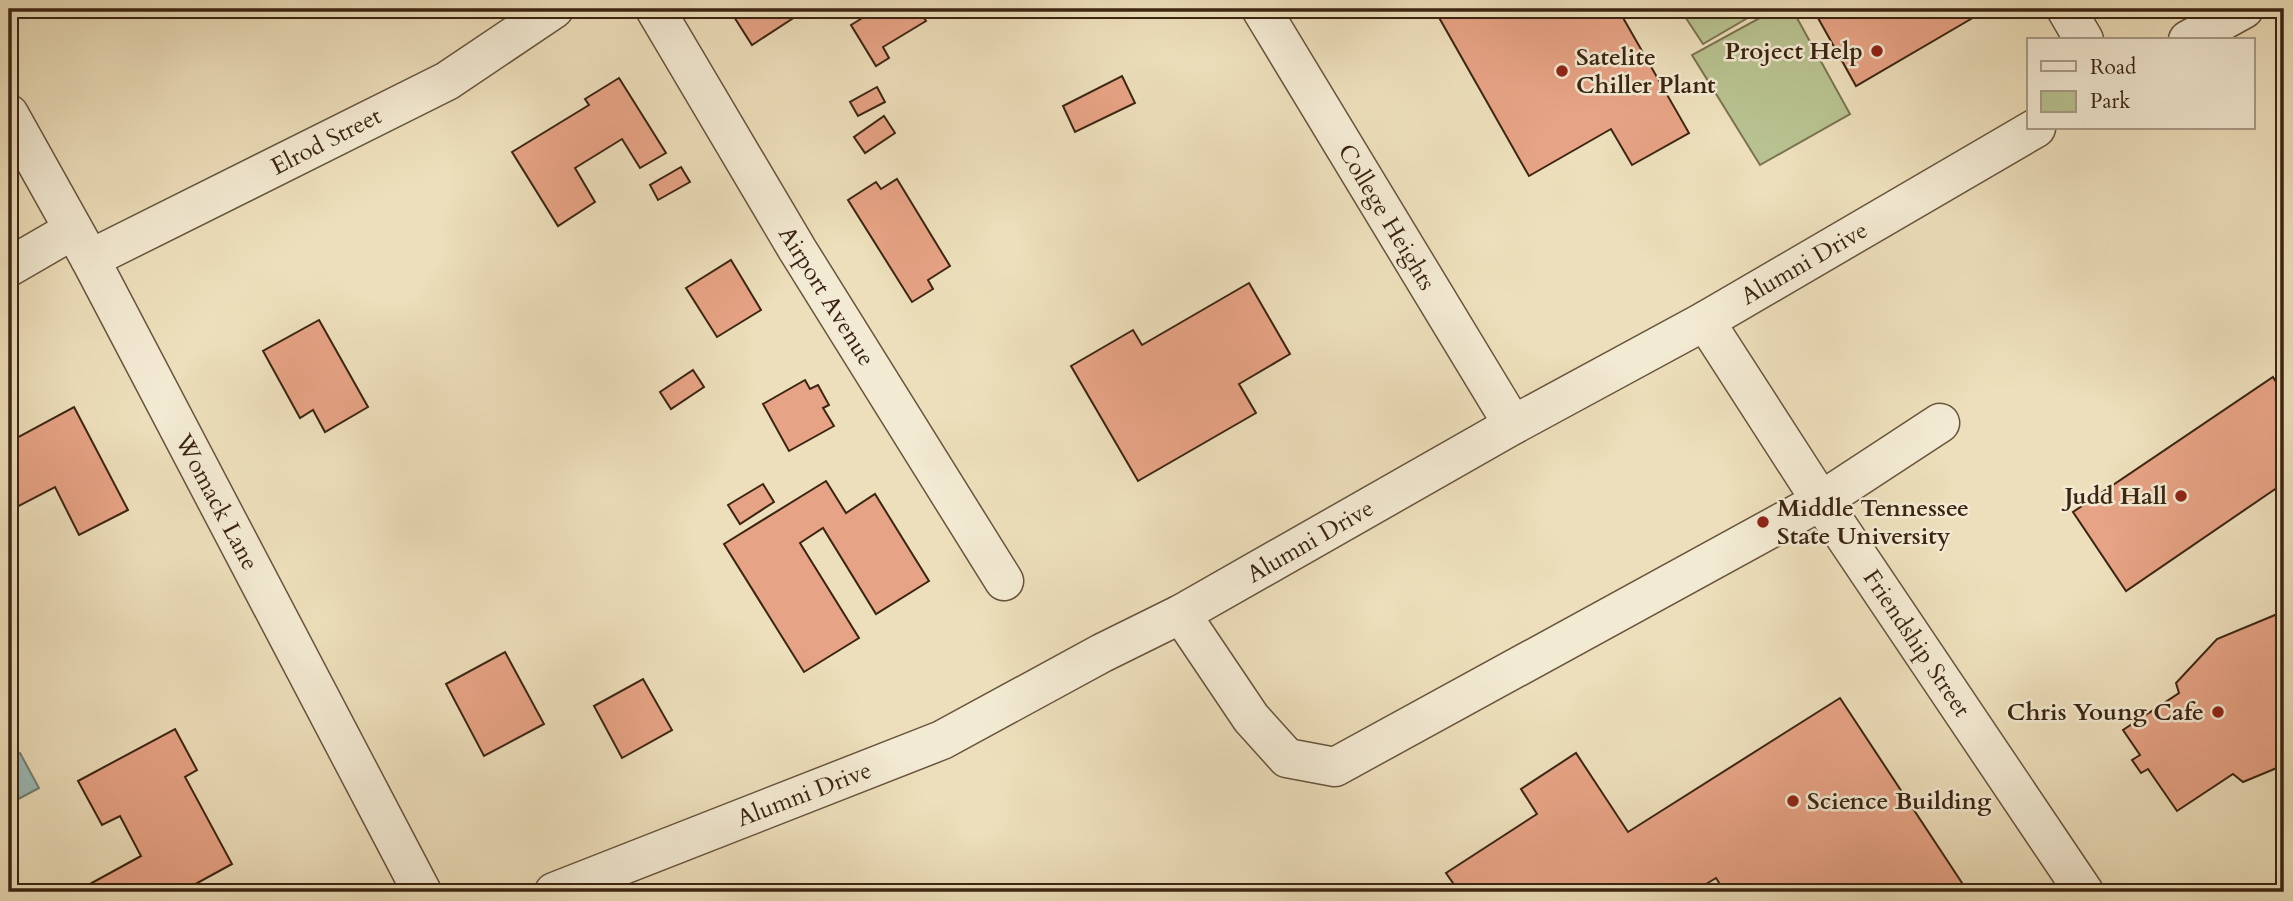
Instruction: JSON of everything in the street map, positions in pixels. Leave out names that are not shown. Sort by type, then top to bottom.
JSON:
[{"type":"street","name":"Elrod Street","points":[[9,267],[82,245],[447,81],[554,9]]},
{"type":"street","name":"Airport Avenue","points":[[655,9],[797,249],[1004,581]]},
{"type":"street","name":"College Heights","points":[[1261,9],[1513,425]]},
{"type":"street","points":[[2066,9],[2083,38]]},
{"type":"street","points":[[2192,38],[2244,9]]},
{"type":"street","name":"Womack Lane","points":[[9,114],[82,245],[422,892]]},
{"type":"street","name":"Alumni Drive","points":[[554,892],[942,740],[1102,653],[1181,614],[1513,425],[1705,321],[2033,130]]},
{"type":"street","name":"Friendship Street","points":[[1705,321],[1821,500],[2084,892]]},
{"type":"street","points":[[1181,614],[1251,718],[1287,758],[1335,767],[1821,500],[1940,423]]},
{"type":"green space","points":[[1680,9],[1763,9],[1703,44]]},
{"type":"green space","points":[[1776,9],[1792,9],[1850,114],[1760,165],[1692,55]]},
{"type":"water","points":[[20,753],[39,788],[9,804],[9,759]]},
{"type":"building","points":[[729,9],[794,9],[798,15],[752,45]]},
{"type":"building","points":[[860,9],[918,9],[926,21],[883,47],[889,58],[876,66],[851,25],[864,17]]},
{"type":"building","name":"Satelite Chiller Plant","points":[[1445,9],[1618,9],[1689,133],[1632,165],[1611,129],[1529,176],[1437,14]]},
{"type":"building","name":"Project Help","points":[[1813,9],[1971,9],[1976,16],[1856,86]]},
{"type":"building","points":[[1122,76],[1135,103],[1075,132],[1063,106]]},
{"type":"building","points":[[619,78],[666,153],[640,168],[622,139],[575,168],[595,202],[558,226],[512,152],[589,105],[585,99]]},
{"type":"building","points":[[877,87],[885,102],[858,116],[850,102]]},
{"type":"building","points":[[884,116],[895,133],[865,153],[854,137]]},
{"type":"building","points":[[681,167],[690,182],[658,200],[650,185]]},
{"type":"building","points":[[897,179],[950,266],[928,280],[933,289],[912,302],[848,200],[876,182],[881,189]]},
{"type":"building","points":[[731,260],[761,310],[717,337],[686,288]]},
{"type":"building","points":[[1249,283],[1290,354],[1239,384],[1256,413],[1138,481],[1071,366],[1133,330],[1142,345]]},
{"type":"building","points":[[319,320],[368,407],[325,432],[313,410],[300,418],[263,351]]},
{"type":"building","points":[[693,370],[704,387],[671,409],[660,392]]},
{"type":"building","name":"Judd Hall","points":[[2273,377],[2284,395],[2284,483],[2126,591],[2073,512]]},
{"type":"building","points":[[805,380],[810,389],[818,385],[829,405],[823,408],[834,426],[789,451],[763,404]]},
{"type":"building","points":[[74,407],[128,510],[79,535],[55,487],[9,511],[9,442]]},
{"type":"building","points":[[826,481],[846,513],[875,494],[929,581],[876,614],[823,528],[800,543],[859,638],[804,672],[724,544]]},
{"type":"building","points":[[763,484],[774,502],[740,524],[728,505]]},
{"type":"building","name":"Chris Young Cafe","points":[[2275,615],[2284,624],[2284,765],[2243,782],[2233,774],[2177,811],[2148,769],[2141,773],[2132,760],[2140,755],[2123,730],[2179,693],[2176,683],[2217,639]]},
{"type":"building","points":[[505,652],[544,724],[484,756],[446,684]]},
{"type":"building","points":[[643,679],[672,730],[622,758],[594,706]]},
{"type":"building","name":"Science Building","points":[[1840,698],[1968,892],[1725,892],[1716,878],[1693,892],[1446,892],[1455,886],[1446,873],[1537,814],[1521,789],[1576,753],[1628,832]]},
{"type":"building","points":[[175,729],[197,770],[185,777],[232,864],[181,892],[91,892],[88,885],[141,856],[120,816],[102,825],[78,781]]},
{"type":"place","name":"Project Help","points":[[1877,51]]},
{"type":"place","name":"Satelite Chiller Plant","points":[[1562,71]]},
{"type":"place","name":"Judd Hall","points":[[2181,496]]},
{"type":"place","name":"Middle Tennessee State University","points":[[1763,522]]},
{"type":"place","name":"Chris Young Cafe","points":[[2218,712]]},
{"type":"place","name":"Science Building","points":[[1793,801]]}]
